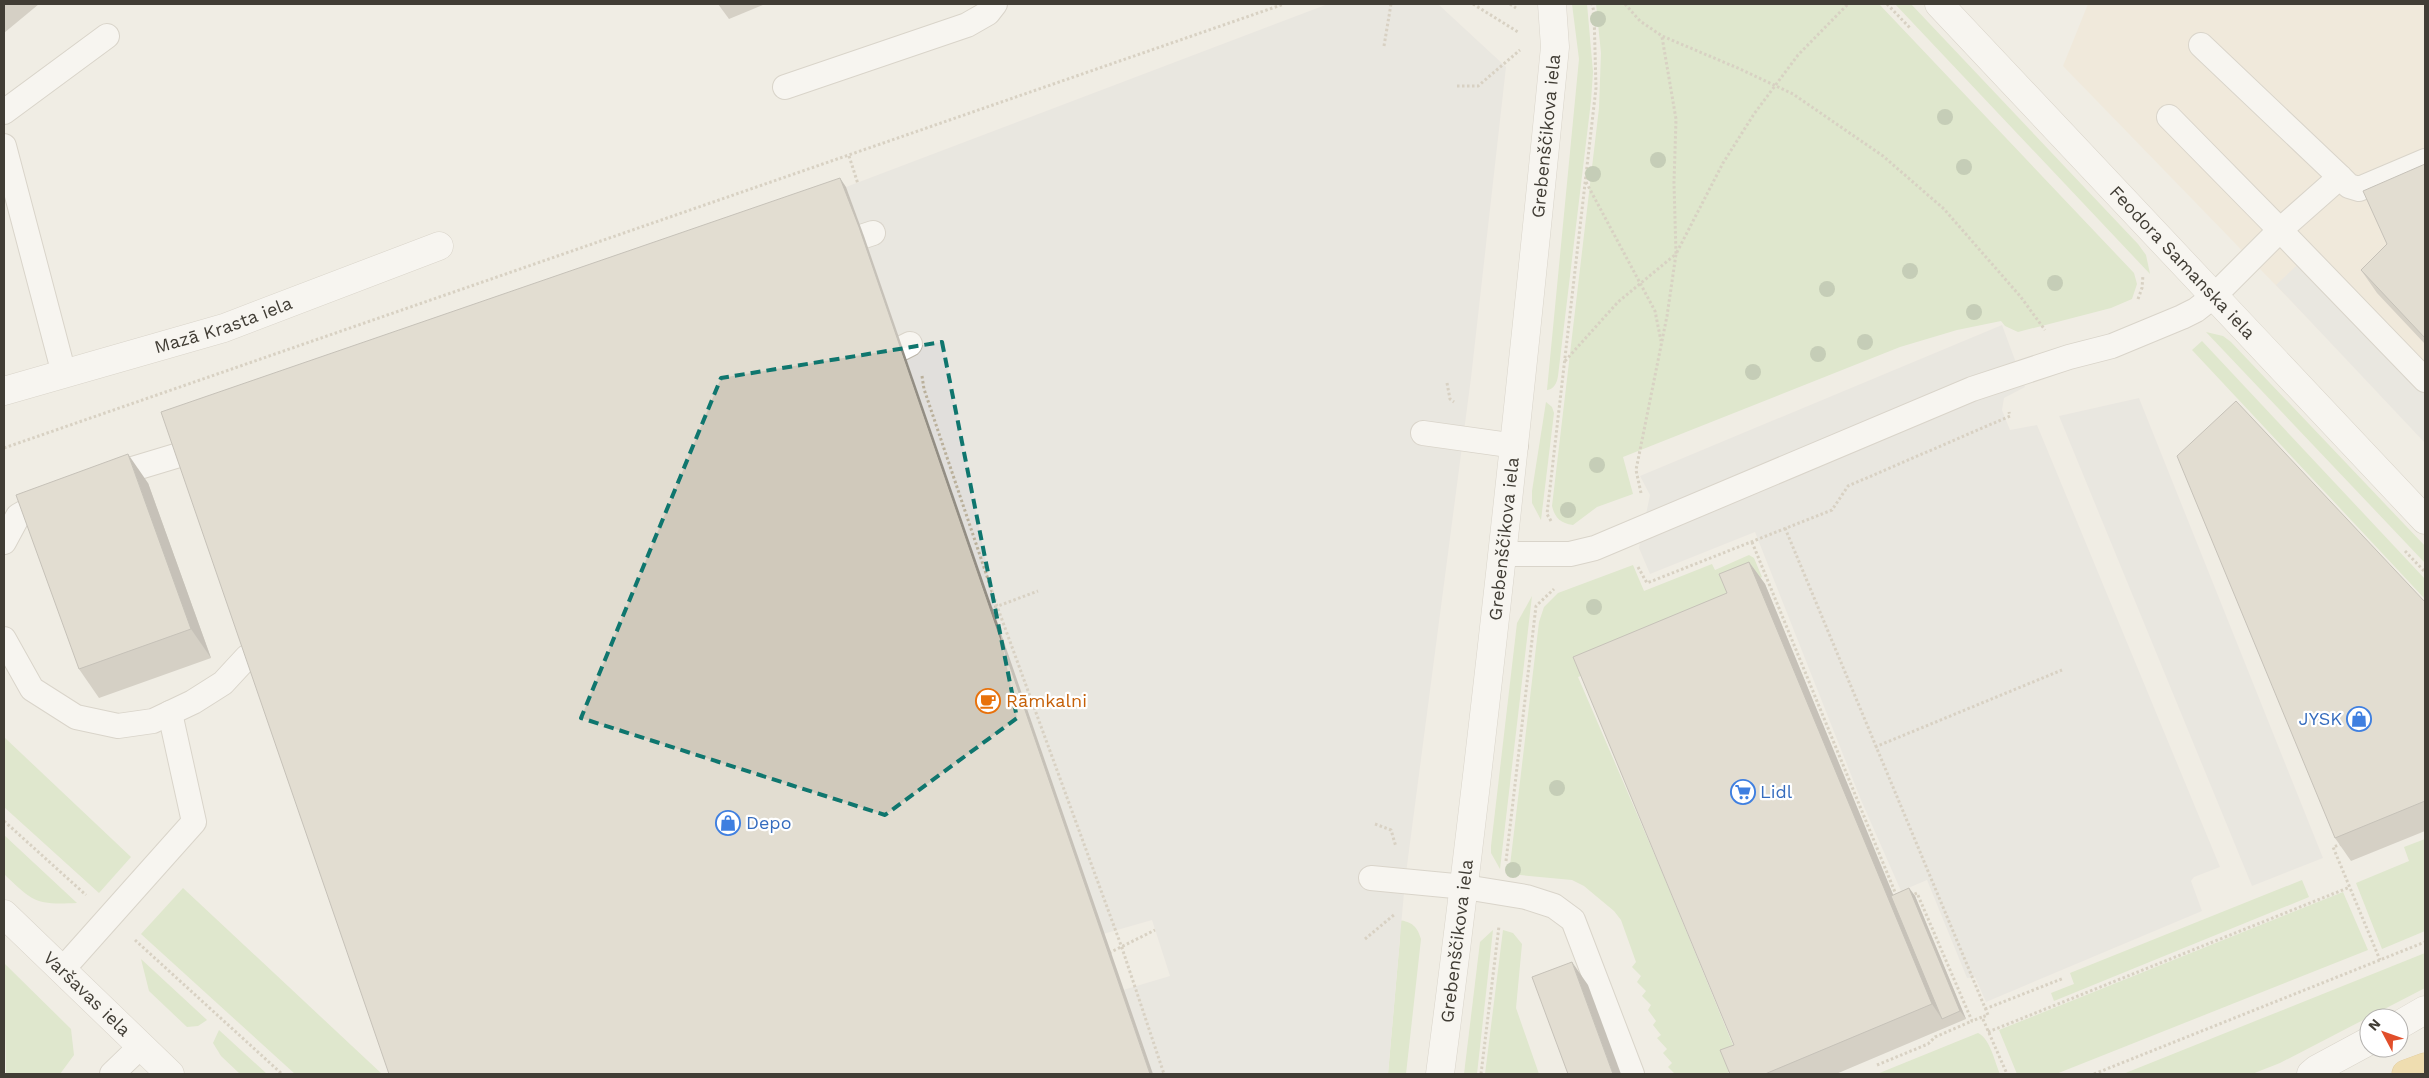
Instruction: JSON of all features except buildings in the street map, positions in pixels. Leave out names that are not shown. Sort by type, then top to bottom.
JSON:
[{"type":"highway","points":[[2406,1074],[2425,1067]]},
{"type":"street","name":"Grebenščikova iela","points":[[1440,1074],[1465,887],[1516,446],[1555,47],[1552,4]]},
{"type":"street","name":"Feodora Samanska iela","points":[[1939,4],[2425,520]]},
{"type":"street","name":"Mazā Krasta iela","points":[[4,391],[224,328],[439,246]]},
{"type":"street","name":"Varšavas iela","points":[[4,914],[170,1074]]},
{"type":"street","points":[[2409,1019],[2425,1010]]},
{"type":"street","points":[[2311,1074],[2359,1046]]},
{"type":"lane","points":[[785,87],[966,25],[988,12],[995,4]]},
{"type":"lane","points":[[4,112],[107,36]]},
{"type":"lane","points":[[2201,45],[2349,186],[2359,188],[2425,160]]},
{"type":"lane","points":[[2169,117],[2425,380]]},
{"type":"lane","points":[[4,146],[12,207],[64,374]]},
{"type":"lane","points":[[1504,554],[1570,554],[1595,548],[1972,388],[2060,359],[2112,346],[2182,317],[2196,310],[2214,296],[2280,230],[2340,177]]},
{"type":"lane","points":[[1423,433],[1516,446]]},
{"type":"lane","points":[[4,542],[18,516],[48,499],[81,486],[179,455]]},
{"type":"lane","points":[[4,639],[32,689],[76,717],[118,726],[153,721],[170,713],[223,683],[247,657]]},
{"type":"lane","points":[[62,970],[194,822],[170,713]]},
{"type":"lane","points":[[1371,878],[1503,892],[1554,906],[1573,920],[1632,1074]]},
{"type":"lane","points":[[112,1074],[141,1046]]},
{"type":"path","points":[[4,448],[1284,4]]},
{"type":"path","points":[[1384,46],[1390,4]]},
{"type":"path","points":[[1473,4],[1523,35]]},
{"type":"path","points":[[1547,514],[1596,88],[1594,12],[1592,4]]},
{"type":"path","points":[[1625,4],[1640,21],[1662,36],[1740,68],[1793,94],[1847,130],[1915,181],[1944,209],[1980,249],[2020,296],[2047,332]]},
{"type":"path","points":[[1565,361],[1618,302],[1676,254],[1723,163],[1774,86],[1798,55],[1848,4]]},
{"type":"path","points":[[1636,470],[1662,342],[1676,254],[1674,183],[1676,120],[1670,74],[1662,36]]},
{"type":"path","points":[[1457,86],[1478,86],[1525,46]]},
{"type":"path","points":[[849,156],[858,184]]},
{"type":"path","points":[[1586,182],[1655,311],[1662,342]]},
{"type":"path","points":[[922,376],[924,389],[997,606],[1122,948],[1164,1074]]},
{"type":"path","points":[[1638,566],[1647,583],[1832,510],[1848,486],[2010,416]]},
{"type":"path","points":[[1786,528],[1875,747],[1988,1015],[1934,1037],[1928,1044],[1876,1065]]},
{"type":"path","points":[[1752,542],[1899,900]]},
{"type":"path","points":[[1481,1074],[1536,606],[1556,587]]},
{"type":"path","points":[[983,612],[1038,591]]},
{"type":"path","points":[[1875,747],[2062,670]]},
{"type":"path","points":[[4,821],[282,1074]]},
{"type":"path","points":[[2344,843],[2333,848],[2380,960]]},
{"type":"path","points":[[1988,1032],[2350,887]]},
{"type":"path","points":[[1908,897],[1916,893],[1972,1021]]},
{"type":"path","points":[[1365,939],[1398,912]]},
{"type":"path","points":[[1102,955],[1122,948],[1155,930]]},
{"type":"path","points":[[2094,1074],[2425,942]]},
{"type":"path","points":[[1985,1009],[2064,978]]},
{"type":"path","points":[[1982,1017],[2007,1074]]},
{"type":"highlighted area","points":[[942,342],[1017,718],[885,815],[581,718],[721,378]]},
{"type":"shaded area","points":[[1328,4],[1438,4],[1506,67],[1471,378],[1405,881],[1388,1074],[1152,1074],[1123,990],[1170,976],[1152,920],[1103,934],[846,187]]},
{"type":"shaded area","points":[[2088,4],[2425,4],[2425,439],[2063,66]]},
{"type":"shaded area","points":[[2310,253],[2425,375],[2425,443],[2276,285]]},
{"type":"shaded area","points":[[2002,325],[2025,387],[2004,398],[2002,410],[2010,430],[2037,425],[2220,867],[2194,877],[2191,881],[2202,911],[1986,1002],[1975,977],[1967,978],[1927,880],[1901,891],[1861,800],[1755,532],[1650,574],[1639,548],[1650,495],[1640,476]]},
{"type":"shaded area","points":[[2139,398],[2323,858],[2252,886],[2059,416]]},
{"type":"green space","points":[[1572,4],[1587,4],[1593,72],[1558,376],[1555,385],[1547,390],[1579,59]]},
{"type":"green space","points":[[1596,4],[1879,4],[2134,273],[2137,284],[2132,299],[2111,308],[2018,332],[2005,326],[2001,321],[1957,330],[1900,347],[1623,457],[1633,494],[1597,507],[1573,525],[1561,521],[1555,514],[1552,506],[1599,108],[1601,53]]},
{"type":"green space","points":[[1895,4],[1911,4],[2138,244],[2146,255],[2150,274]]},
{"type":"green space","points":[[2206,332],[2223,336],[2231,342],[2425,546],[2425,563]]},
{"type":"green space","points":[[2202,341],[2425,579],[2425,599],[2192,350]]},
{"type":"green space","points":[[1546,402],[1552,407],[1554,413],[1541,520],[1532,503],[1532,491]]},
{"type":"green space","points":[[1749,555],[1754,558],[1762,577],[1730,591],[1739,614],[1578,677],[1662,872],[1742,1067],[1728,1072],[1729,1074],[1675,1074],[1668,1067],[1672,1063],[1663,1053],[1667,1049],[1657,1038],[1661,1035],[1653,1025],[1656,1021],[1648,1010],[1651,1005],[1642,996],[1646,991],[1637,982],[1641,976],[1632,967],[1636,962],[1621,920],[1614,911],[1584,886],[1572,880],[1509,874],[1539,622],[1544,607],[1558,593],[1633,565],[1644,591],[1712,564],[1715,570]]},
{"type":"green space","points":[[1532,596],[1500,869],[1491,853],[1491,846],[1517,623]]},
{"type":"green space","points":[[4,737],[131,857],[99,893],[4,807]]},
{"type":"green space","points":[[4,835],[77,903],[44,902],[36,900],[22,891],[4,874]]},
{"type":"green space","points":[[2425,839],[2425,931],[2382,949],[2356,883],[2409,861],[2404,847]]},
{"type":"green space","points":[[2302,880],[2309,897],[2054,1001],[2051,993],[2074,984],[2070,973]]},
{"type":"green space","points":[[183,888],[382,1074],[295,1074],[141,934]]},
{"type":"green space","points":[[2343,892],[2368,950],[2056,1074],[2017,1074],[1999,1030]]},
{"type":"green space","points":[[1399,920],[1413,925],[1421,939],[1406,1074],[1388,1074],[1400,938]]},
{"type":"green space","points":[[1493,930],[1477,1074],[1464,1074],[1480,942]]},
{"type":"green space","points":[[1503,930],[1513,933],[1522,944],[1516,1008],[1539,1074],[1485,1074]]},
{"type":"green space","points":[[2425,953],[2425,988],[2386,1008],[2359,1008],[2359,1022],[2280,1063],[2252,1074],[2123,1074]]},
{"type":"green space","points":[[141,959],[207,1020],[198,1026],[187,1027],[149,991]]},
{"type":"green space","points":[[4,963],[71,1029],[74,1055],[60,1074],[6,1074]]},
{"type":"green space","points":[[219,1030],[267,1074],[240,1074],[221,1056],[213,1043]]},
{"type":"green space","points":[[1978,1033],[1989,1045],[2000,1074],[1877,1074]]},
{"type":"place","name":"Rāmkalni","points":[[988,701]]},
{"type":"place","name":"JYSK","points":[[2359,719]]},
{"type":"place","name":"Lidl","points":[[1743,792]]},
{"type":"place","name":"Depo","points":[[728,823]]}]
